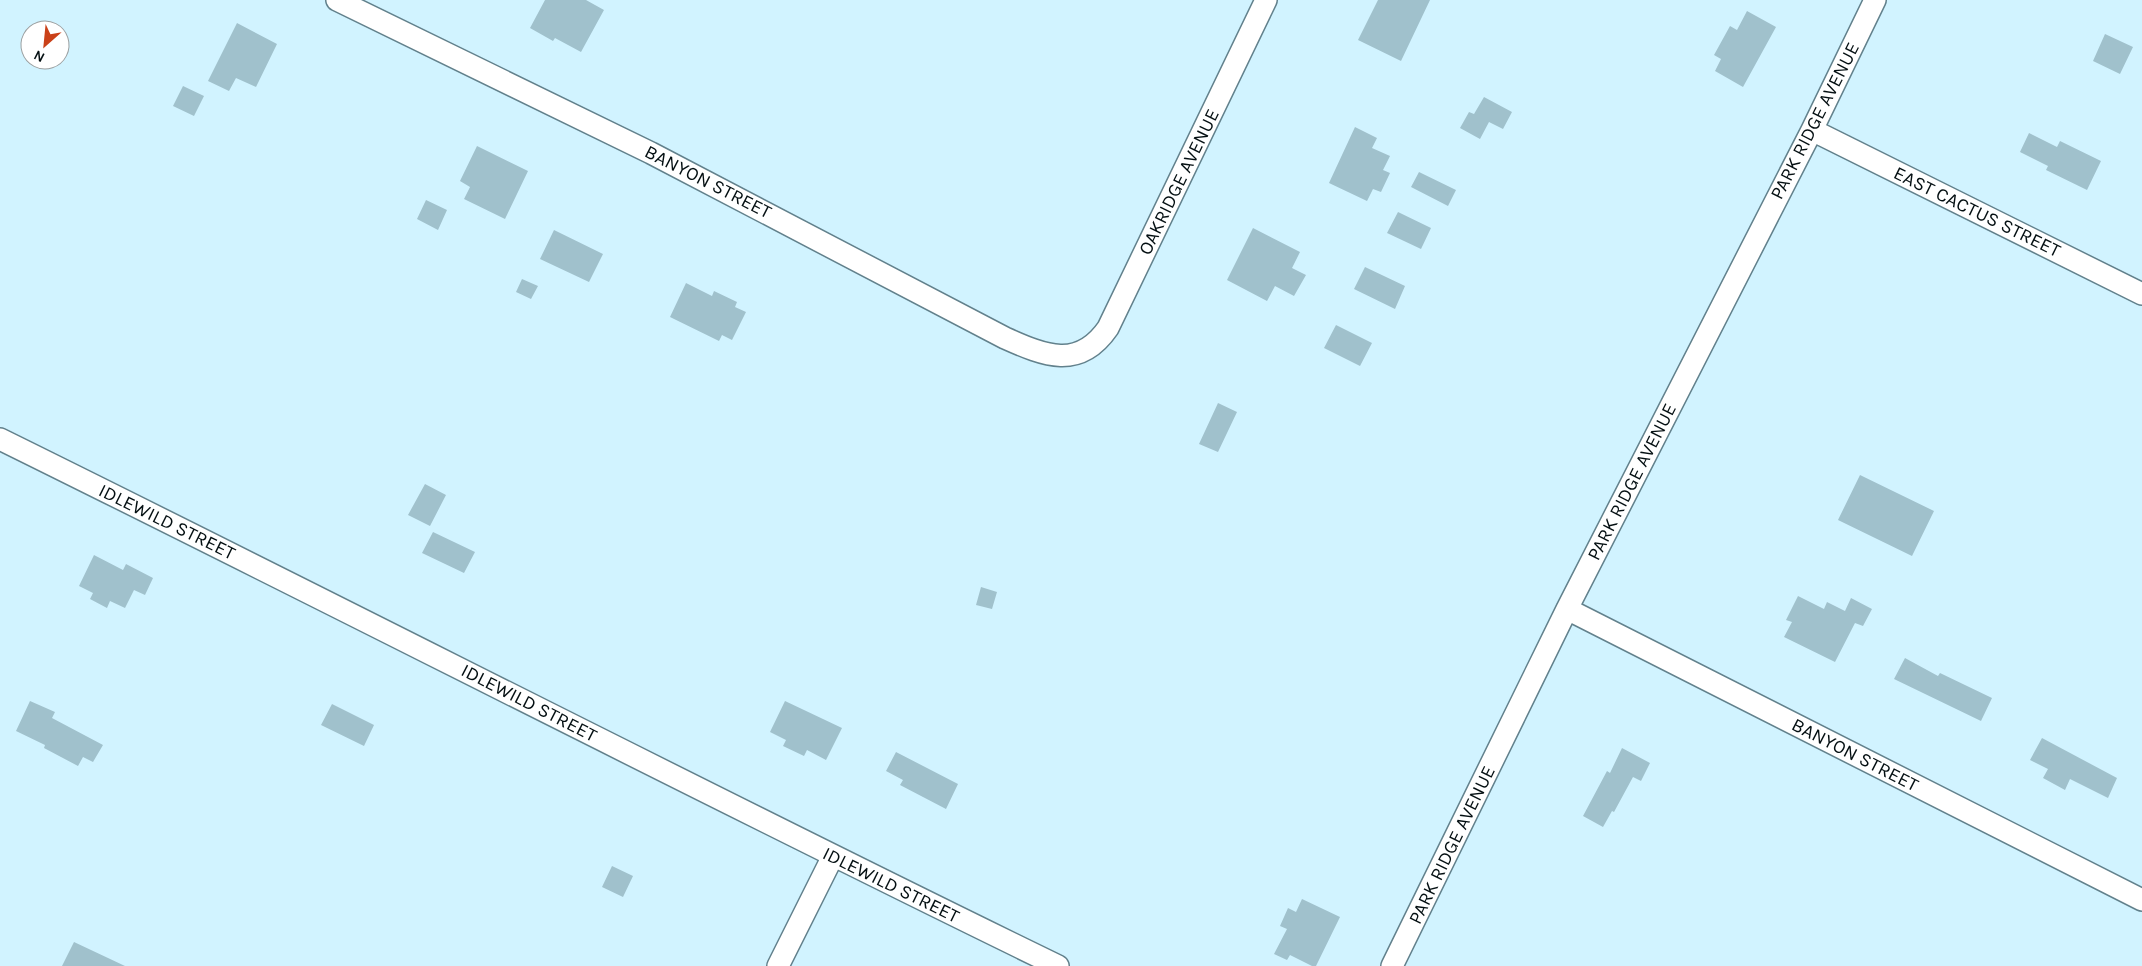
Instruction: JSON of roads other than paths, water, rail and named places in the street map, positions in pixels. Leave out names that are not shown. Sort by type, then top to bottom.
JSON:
[{"type":"street","name":"BANYON STREET","points":[[337,0],[651,153],[1005,338],[1029,348],[1054,355],[1079,354]]},
{"type":"street","name":"OAKRIDGE AVENUE","points":[[1079,354],[1098,342],[1108,328],[1266,0]]},
{"type":"street","name":"PARK RIDGE AVENUE","points":[[1392,966],[1567,609],[1812,130],[1875,0]]},
{"type":"street","name":"EAST CACTUS STREET","points":[[1812,130],[2142,294]]},
{"type":"street","name":"IDLEWILD STREET","points":[[0,439],[832,856],[1058,966]]},
{"type":"street","name":"BANYON STREET","points":[[1567,609],[2142,900]]},
{"type":"street","points":[[778,966],[832,856]]}]
